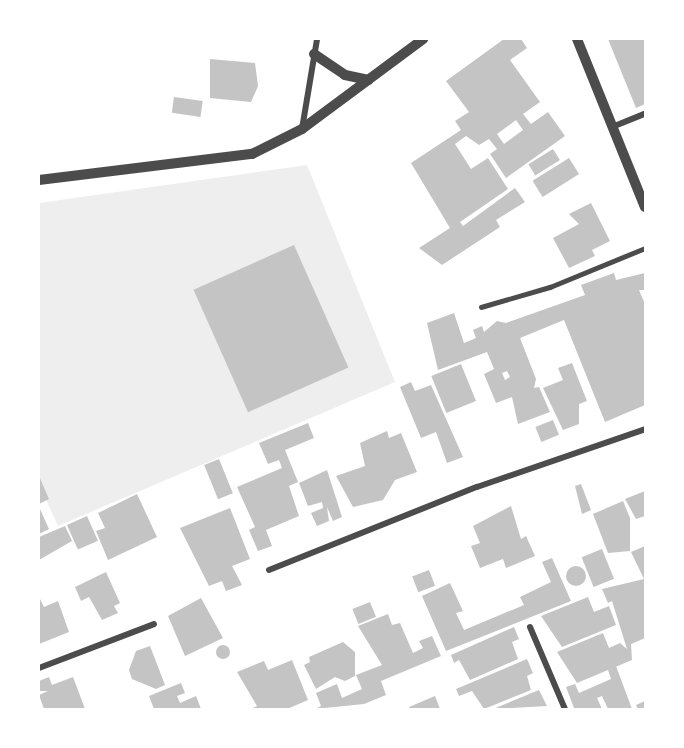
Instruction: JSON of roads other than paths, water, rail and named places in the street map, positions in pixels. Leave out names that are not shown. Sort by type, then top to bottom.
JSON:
[{"type":"street","points":[[302,129],[317,39]]},
{"type":"street","points":[[39,180],[252,154],[302,129],[423,39]]},
{"type":"street","points":[[577,39],[645,207]]},
{"type":"street","points":[[314,54],[345,75],[368,80]]},
{"type":"street","points":[[611,127],[645,114]]},
{"type":"street","points":[[269,570],[477,488],[645,429]]},
{"type":"street","points":[[39,668],[154,624]]},
{"type":"street","points":[[530,627],[566,709]]},
{"type":"lane","points":[[481,307],[550,287],[645,248]]}]
